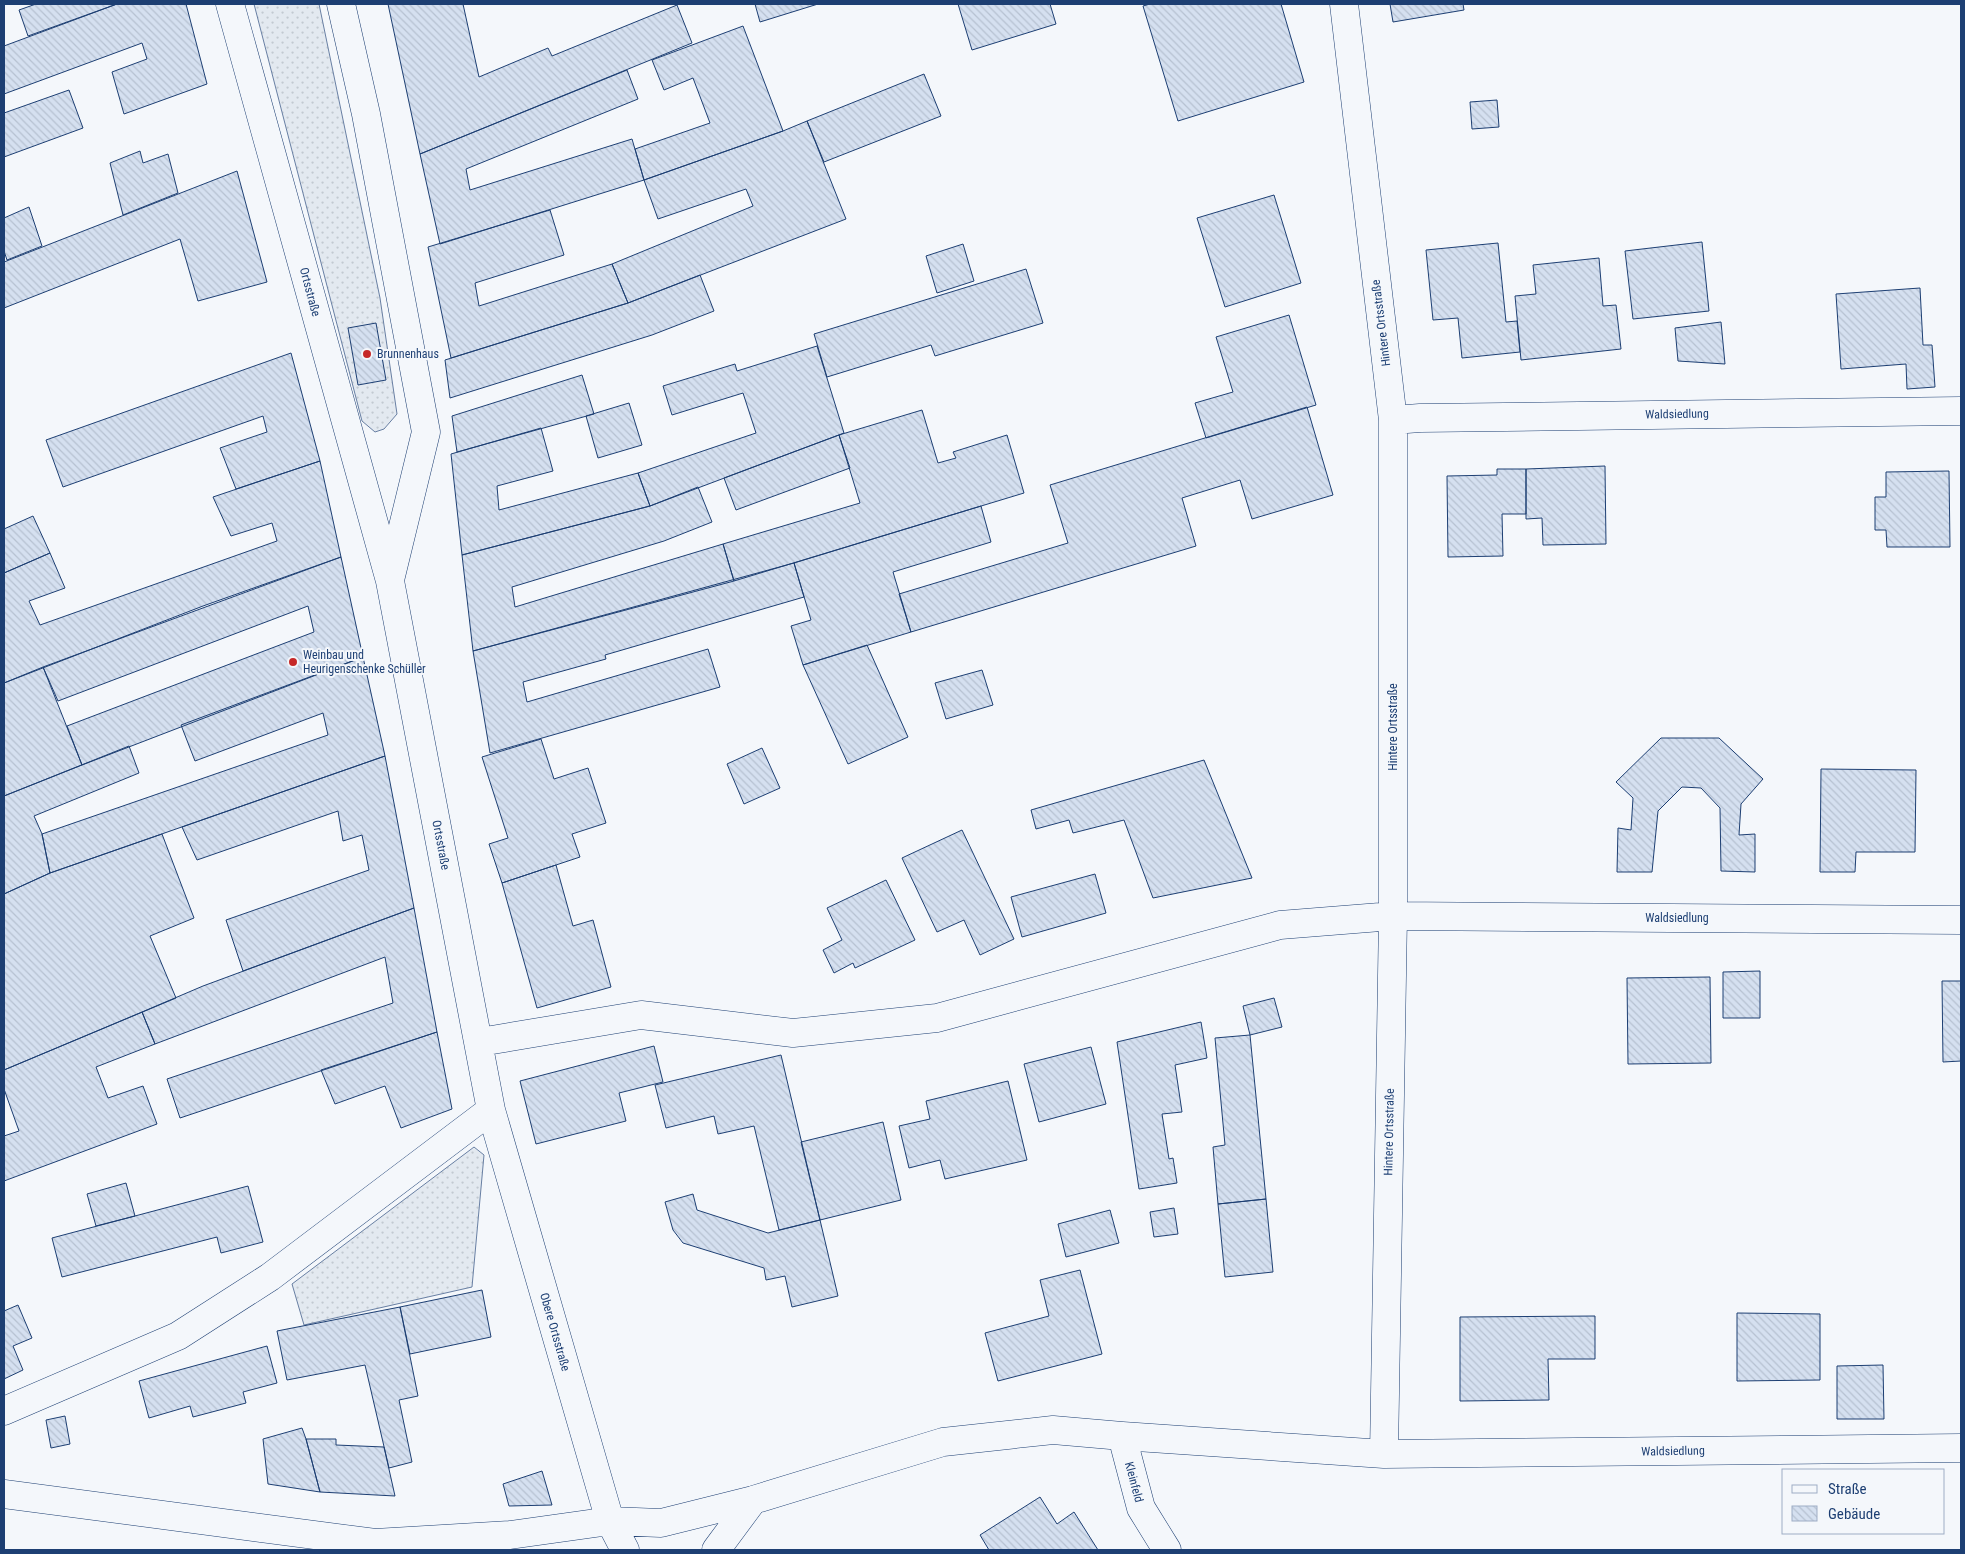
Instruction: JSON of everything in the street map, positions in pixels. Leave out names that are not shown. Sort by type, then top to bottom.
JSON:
[{"type":"street","name":"Ortsstraße","points":[[230,4],[390,581],[480,1042],[491,1110]]},
{"type":"street","name":"Ortsstraße","points":[[341,4],[366,114],[426,432],[390,581]]},
{"type":"street","name":"Hintere Ortsstraße","points":[[1344,4],[1392,420],[1393,916],[1384,1454]]},
{"type":"street","name":"Waldsiedlung","points":[[1392,420],[1420,418],[1961,411]]},
{"type":"street","name":"Waldsiedlung","points":[[480,1042],[641,1015],[793,1033],[937,1018],[1280,924],[1393,916],[1961,920]]},
{"type":"street","points":[[4,1411],[178,1336],[270,1277],[491,1110]]},
{"type":"street","name":"Obere Ortsstraße","points":[[491,1110],[610,1521],[625,1550]]},
{"type":"street","name":"Waldsiedlung","points":[[4,1494],[375,1543],[510,1535],[610,1521],[661,1523],[753,1500],[943,1442],[1053,1430],[1384,1454],[1961,1448]]},
{"type":"street","name":"Kleinfeld","points":[[1122,1436],[1141,1508],[1167,1550]]},
{"type":"street","points":[[716,1550],[753,1500]]},
{"type":"shaded area","points":[[254,4],[319,4],[380,298],[397,414],[384,429],[375,432],[362,421]]},
{"type":"shaded area","points":[[474,1147],[484,1155],[472,1287],[304,1325],[292,1284]]},
{"type":"building","points":[[36,4],[117,4],[28,36],[19,10]]},
{"type":"building","points":[[117,4],[186,4],[207,84],[124,114],[112,72],[147,59],[142,43],[4,94],[4,46]]},
{"type":"building","points":[[388,4],[463,4],[479,77],[548,48],[552,56],[677,5],[692,43],[420,154]]},
{"type":"building","points":[[755,4],[818,4],[760,22]]},
{"type":"building","points":[[958,4],[1050,4],[1056,24],[972,50]]},
{"type":"building","points":[[1150,4],[1281,4],[1304,82],[1178,121],[1143,6]]},
{"type":"building","points":[[1390,4],[1463,4],[1464,10],[1393,22]]},
{"type":"building","points":[[743,26],[783,131],[644,180],[635,149],[710,123],[693,78],[664,90],[652,60]]},
{"type":"building","points":[[627,70],[638,99],[466,169],[470,190],[632,139],[644,180],[440,244],[420,154]]},
{"type":"building","points":[[924,74],[941,116],[824,162],[807,121]]},
{"type":"building","points":[[69,90],[83,128],[4,157],[4,113]]},
{"type":"building","points":[[1497,100],[1499,127],[1472,129],[1470,102]]},
{"type":"building","points":[[807,121],[846,219],[628,303],[612,264],[753,206],[746,189],[658,219],[644,180]]},
{"type":"building","points":[[140,151],[143,163],[168,154],[178,193],[123,215],[110,163]]},
{"type":"building","points":[[237,171],[267,282],[198,301],[180,239],[4,308],[4,262]]},
{"type":"building","points":[[1274,195],[1301,283],[1225,307],[1197,218]]},
{"type":"building","points":[[29,207],[42,246],[7,260],[4,251],[4,218]]},
{"type":"building","points":[[550,210],[564,255],[475,283],[479,306],[612,264],[628,303],[451,358],[428,247]]},
{"type":"building","points":[[1702,242],[1709,311],[1633,319],[1625,251]]},
{"type":"building","points":[[1498,243],[1506,322],[1517,321],[1520,352],[1462,358],[1458,318],[1433,320],[1426,250]]},
{"type":"building","points":[[963,244],[974,281],[937,293],[926,256]]},
{"type":"building","points":[[1599,258],[1603,306],[1616,305],[1621,349],[1521,360],[1515,296],[1536,294],[1533,265]]},
{"type":"building","points":[[1026,269],[1043,323],[935,356],[931,345],[827,377],[814,334]]},
{"type":"building","points":[[700,275],[714,311],[652,335],[450,398],[445,360],[628,303]]},
{"type":"building","points":[[1920,288],[1923,345],[1932,345],[1935,387],[1907,389],[1906,364],[1841,369],[1836,294]]},
{"type":"building","points":[[1289,315],[1316,405],[1206,438],[1195,403],[1233,392],[1216,337]]},
{"type":"building","points":[[1721,322],[1725,364],[1678,361],[1675,328]]},
{"type":"building","name":"Brunnenhaus","points":[[376,323],[386,380],[358,385],[348,328]]},
{"type":"building","points":[[817,346],[844,433],[650,506],[638,473],[756,433],[743,393],[672,415],[663,386],[735,364],[737,371]]},
{"type":"building","points":[[291,353],[320,461],[236,489],[220,448],[267,432],[263,416],[63,487],[46,440]]},
{"type":"building","points":[[582,375],[594,414],[457,452],[452,416]]},
{"type":"building","points":[[629,403],[642,445],[598,458],[586,416]]},
{"type":"building","points":[[1307,407],[1333,495],[1252,519],[1240,480],[1182,498],[1196,546],[911,632],[899,594],[1068,543],[1050,485]]},
{"type":"building","points":[[922,410],[938,463],[956,458],[953,452],[1007,435],[1024,493],[734,581],[723,544],[860,503],[839,435]]},
{"type":"building","points":[[541,428],[553,471],[497,486],[499,510],[638,473],[650,506],[462,555],[451,454]]},
{"type":"building","points":[[839,435],[850,468],[736,510],[724,478]]},
{"type":"building","points":[[320,461],[341,557],[203,606],[4,683],[4,573],[50,553],[65,588],[29,601],[40,625],[277,541],[272,523],[231,536],[213,497]]},
{"type":"building","points":[[1605,466],[1606,544],[1543,545],[1542,518],[1526,519],[1526,469]]},
{"type":"building","points":[[1497,469],[1526,469],[1526,514],[1502,514],[1503,556],[1448,557],[1447,476],[1497,475]]},
{"type":"building","points":[[1949,471],[1950,547],[1887,547],[1886,530],[1875,530],[1875,497],[1886,497],[1886,472]]},
{"type":"building","points":[[698,487],[712,522],[664,541],[512,587],[515,607],[723,544],[734,581],[473,651],[462,555],[650,506]]},
{"type":"building","points":[[981,506],[991,542],[893,572],[911,632],[803,665],[791,626],[811,620],[794,563]]},
{"type":"building","points":[[33,516],[50,553],[4,573],[4,529]]},
{"type":"building","name":"Weinbau und Heurigenschenke Schüller","points":[[341,557],[363,657],[82,765],[67,726],[314,632],[308,606],[58,701],[43,667]]},
{"type":"building","points":[[794,563],[804,597],[605,655],[606,659],[523,682],[527,702],[708,649],[720,687],[490,753],[473,651]]},
{"type":"building","points":[[867,645],[908,737],[848,764],[803,665]]},
{"type":"building","points":[[363,657],[385,756],[50,873],[42,834],[328,735],[323,713],[195,761],[181,725]]},
{"type":"building","points":[[43,667],[82,765],[4,796],[4,683]]},
{"type":"building","points":[[982,670],[993,705],[946,719],[935,683]]},
{"type":"building","points":[[1661,738],[1719,738],[1763,779],[1741,804],[1739,835],[1755,834],[1755,872],[1721,871],[1720,808],[1701,788],[1682,787],[1658,811],[1652,872],[1617,872],[1618,828],[1631,830],[1633,798],[1616,782]]},
{"type":"building","points":[[541,739],[554,779],[588,768],[606,823],[572,834],[580,857],[502,883],[489,844],[508,838],[482,757]]},
{"type":"building","points":[[129,746],[139,773],[34,816],[42,834],[50,873],[4,894],[4,796]]},
{"type":"building","points":[[762,748],[780,788],[744,804],[727,764]]},
{"type":"building","points":[[385,756],[414,908],[243,971],[226,920],[369,870],[362,835],[343,841],[338,811],[197,860],[182,827]]},
{"type":"building","points":[[1204,760],[1252,878],[1153,898],[1124,820],[1073,833],[1069,820],[1036,829],[1031,810]]},
{"type":"building","points":[[1821,769],[1916,770],[1915,852],[1856,852],[1855,872],[1820,872]]},
{"type":"building","points":[[962,830],[1014,939],[980,955],[964,920],[937,932],[902,858]]},
{"type":"building","points":[[162,834],[194,918],[150,936],[176,998],[4,1070],[4,894],[50,873]]},
{"type":"building","points":[[556,865],[573,926],[593,920],[611,987],[537,1008],[502,883]]},
{"type":"building","points":[[1095,874],[1106,913],[1022,937],[1011,897]]},
{"type":"building","points":[[886,880],[915,940],[855,968],[853,963],[834,973],[823,950],[842,940],[827,908]]},
{"type":"building","points":[[414,908],[437,1032],[180,1118],[167,1079],[393,1003],[385,957],[155,1044],[142,1012],[203,986]]},
{"type":"building","points":[[1760,971],[1760,1018],[1723,1018],[1723,972]]},
{"type":"building","points":[[1710,977],[1711,1063],[1628,1064],[1627,978]]},
{"type":"building","points":[[1942,981],[1961,981],[1961,1061],[1943,1062]]},
{"type":"building","points":[[1274,998],[1282,1027],[1250,1035],[1243,1006]]},
{"type":"building","points":[[142,1012],[155,1044],[96,1067],[108,1098],[143,1086],[157,1124],[4,1181],[4,1136],[19,1131],[4,1089],[4,1070]]},
{"type":"building","points":[[1201,1022],[1207,1058],[1175,1065],[1182,1112],[1162,1114],[1169,1159],[1173,1158],[1177,1183],[1139,1189],[1117,1042]]},
{"type":"building","points":[[437,1032],[452,1109],[401,1128],[385,1086],[335,1104],[321,1070]]},
{"type":"building","points":[[1250,1035],[1266,1199],[1218,1204],[1213,1147],[1225,1145],[1215,1038]]},
{"type":"building","points":[[654,1046],[663,1082],[619,1093],[626,1121],[536,1144],[520,1081]]},
{"type":"building","points":[[1091,1047],[1106,1104],[1039,1122],[1024,1064]]},
{"type":"building","points":[[781,1055],[820,1220],[779,1230],[754,1126],[718,1134],[714,1116],[666,1128],[655,1085]]},
{"type":"building","points":[[1008,1081],[1027,1160],[945,1179],[940,1160],[909,1168],[899,1126],[930,1119],[926,1101]]},
{"type":"building","points":[[883,1122],[901,1200],[820,1220],[801,1142]]},
{"type":"building","points":[[126,1183],[135,1216],[96,1226],[87,1194]]},
{"type":"building","points":[[248,1186],[263,1242],[221,1253],[217,1237],[62,1277],[52,1238]]},
{"type":"building","points":[[693,1194],[697,1210],[768,1233],[820,1220],[838,1296],[792,1307],[785,1276],[766,1280],[764,1268],[683,1243],[673,1230],[665,1202]]},
{"type":"building","points":[[1266,1199],[1273,1272],[1225,1277],[1218,1204]]},
{"type":"building","points":[[1174,1208],[1178,1234],[1154,1237],[1150,1212]]},
{"type":"building","points":[[1110,1210],[1119,1243],[1066,1257],[1058,1224]]},
{"type":"building","points":[[1080,1270],[1102,1354],[998,1381],[985,1333],[1049,1316],[1040,1280]]},
{"type":"building","points":[[482,1290],[491,1337],[410,1354],[400,1307]]},
{"type":"building","points":[[18,1305],[32,1338],[13,1346],[23,1370],[4,1379],[4,1311]]},
{"type":"building","points":[[400,1307],[418,1396],[399,1400],[412,1462],[389,1468],[365,1365],[287,1380],[277,1331]]},
{"type":"building","points":[[1737,1313],[1820,1314],[1820,1380],[1737,1381]]},
{"type":"building","points":[[1595,1316],[1595,1359],[1548,1359],[1549,1400],[1460,1401],[1460,1317]]},
{"type":"building","points":[[267,1346],[277,1383],[243,1392],[246,1403],[193,1417],[190,1406],[149,1418],[139,1381]]},
{"type":"building","points":[[1883,1365],[1884,1419],[1837,1419],[1837,1366]]},
{"type":"building","points":[[65,1416],[70,1444],[51,1448],[46,1420]]},
{"type":"building","points":[[302,1428],[320,1492],[268,1484],[263,1439]]},
{"type":"building","points":[[306,1439],[336,1439],[336,1445],[384,1447],[395,1496],[320,1492]]},
{"type":"building","points":[[542,1471],[552,1505],[509,1506],[503,1484]]},
{"type":"building","points":[[1040,1497],[1057,1524],[1074,1512],[1098,1550],[989,1550],[980,1535]]},
{"type":"place","name":"Brunnenhaus","points":[[367,354]]},
{"type":"place","name":"Weinbau und Heurigenschenke Schüller","points":[[293,662]]}]
